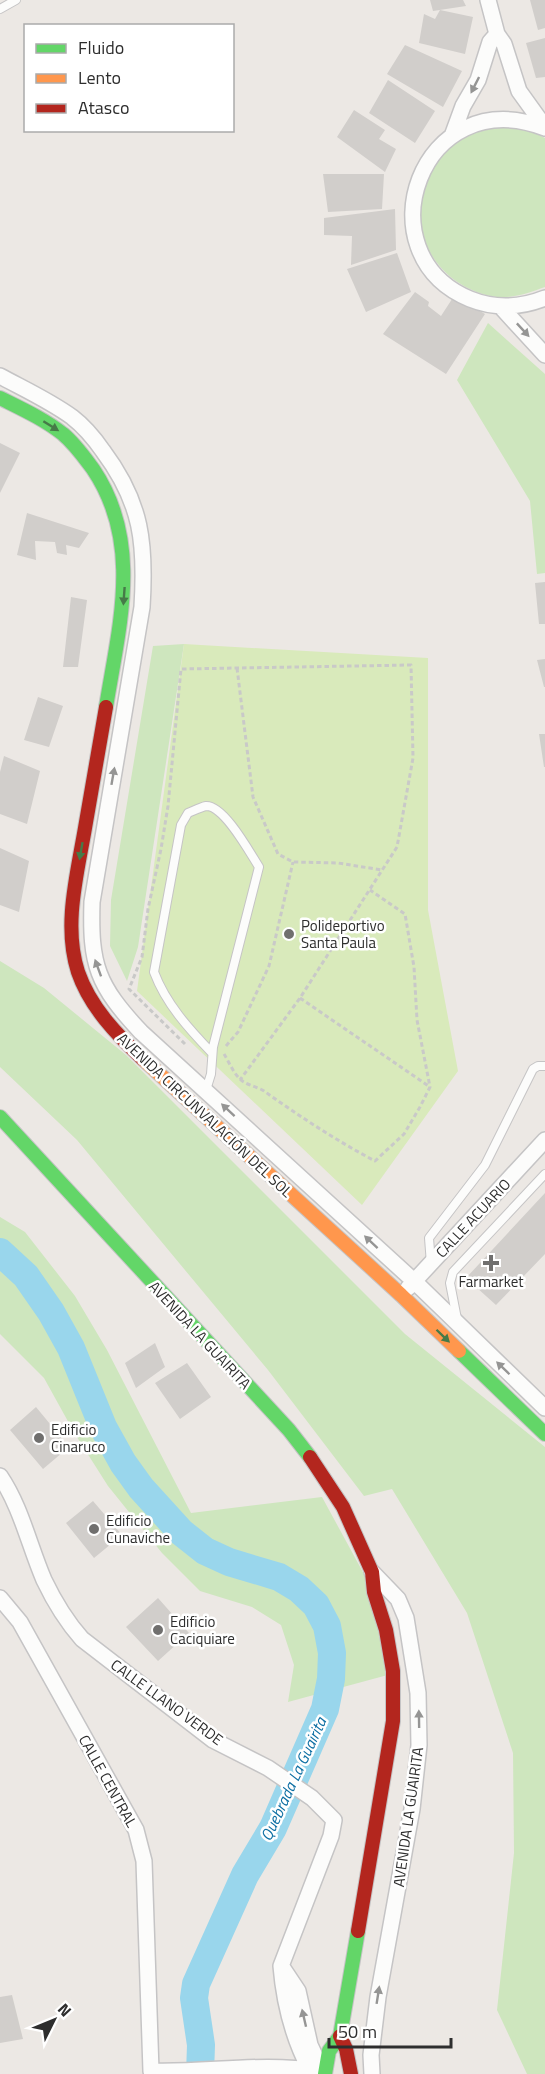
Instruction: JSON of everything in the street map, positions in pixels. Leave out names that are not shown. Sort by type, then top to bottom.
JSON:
[{"type":"street","points":[[488,0],[497,34],[504,44],[519,91],[545,127]]},
{"type":"street","points":[[452,136],[463,106],[478,80],[490,42],[497,34]]},
{"type":"street","points":[[545,127],[505,119],[477,124],[452,136],[432,156],[418,181],[413,200],[416,238],[423,256],[434,272],[448,285],[464,296],[501,307],[518,306],[545,298]]},
{"type":"street","points":[[501,307],[545,355]]},
{"type":"street","name":"AVENIDA CIRCUNVALACIÓN DEL SOL","points":[[0,376],[53,405],[72,417],[89,432],[130,492],[142,544],[144,576],[142,607],[92,902],[93,955],[104,984],[123,1013],[141,1032],[415,1282],[545,1408]]},
{"type":"street","name":"AVENIDA CIRCUNVALACIÓN DEL SOL","points":[[0,398],[52,427],[75,445],[101,480],[112,500],[124,556],[123,605],[73,900],[74,959],[85,988],[109,1025],[128,1046],[401,1295],[545,1434]]},
{"type":"street","points":[[128,1046],[141,1032]]},
{"type":"street","name":"AVENIDA LA GUAIRITA","points":[[0,1117],[320,1468],[343,1507],[372,1572],[374,1592],[386,1630],[393,1671],[393,1721],[340,2036],[346,2049],[351,2074]]},
{"type":"street","name":"CALLE ACUARIO","points":[[401,1295],[545,1140]]},
{"type":"street","name":"CALLE LLANO VERDE","points":[[0,1476],[9,1490],[44,1580],[63,1615],[82,1639],[213,1740],[268,1768],[312,1798],[334,1820],[334,1828],[281,1966],[298,1991],[310,2045],[321,2073]]},
{"type":"street","name":"AVENIDA LA GUAIRITA","points":[[372,1572],[398,1599],[406,1618],[418,1693],[419,1745],[412,1809],[378,1997],[370,2055],[372,2074]]},
{"type":"street","name":"CALLE CENTRAL","points":[[0,1598],[20,1622],[136,1830],[144,1871],[151,2072],[269,2068],[321,2073]]},
{"type":"street","points":[[321,2073],[335,2060],[340,2050],[340,2036]]},
{"type":"lane","points":[[0,9],[16,0]]},
{"type":"lane","points":[[206,1090],[211,1074],[212,1053],[259,867],[217,808],[206,806],[188,813],[182,825],[154,972],[182,1021],[212,1053]]},
{"type":"lane","points":[[431,1264],[429,1238],[485,1165],[533,1069],[545,1066]]},
{"type":"lane","points":[[458,1324],[450,1283],[453,1272],[545,1174]]},
{"type":"path","points":[[189,1048],[129,989],[142,957],[148,909],[163,839],[181,669],[411,665],[413,758],[397,848],[300,998],[240,1080]]},
{"type":"path","points":[[237,668],[253,798],[278,854],[293,862],[338,863],[382,870]]},
{"type":"path","points":[[293,862],[269,966],[238,1032],[222,1051],[240,1080],[262,1090],[351,1149],[375,1161],[404,1134],[430,1087],[417,1020],[414,967],[405,914],[370,890]]},
{"type":"path","points":[[300,998],[430,1087]]},
{"type":"green space","points":[[506,126],[533,132],[545,138],[545,287],[519,295],[498,297],[468,288],[449,276],[434,259],[424,240],[419,219],[420,197],[427,175],[453,143],[473,132]]},
{"type":"green space","points":[[488,323],[545,374],[545,573],[537,574],[530,501],[457,380]]},
{"type":"green space","points":[[184,644],[138,947],[127,981],[110,946],[111,900],[153,646]]},
{"type":"green space","name":"Polideportivo Santa Paula","points":[[184,644],[428,658],[428,910],[458,1071],[362,1205],[137,991]]},
{"type":"green space","points":[[0,961],[44,988],[126,1055],[405,1334],[545,1447],[545,2074],[527,2074],[497,2010],[514,1853],[513,1753],[467,1613],[392,1489],[364,1496],[268,1370],[77,1140],[0,1067]]},
{"type":"green space","points":[[0,1217],[25,1232],[75,1296],[107,1350],[191,1513],[322,1497],[371,1587],[395,1673],[288,1702],[294,1665],[281,1625],[252,1607],[200,1591],[162,1553],[108,1486],[75,1434],[44,1378],[0,1334]]},
{"type":"building","points":[[430,0],[463,0],[466,6],[433,11]]},
{"type":"building","points":[[530,0],[545,0],[545,28],[538,30]]},
{"type":"building","points":[[440,10],[473,17],[465,54],[419,43],[424,14],[435,19]]},
{"type":"building","points":[[545,38],[545,77],[536,78],[526,43]]},
{"type":"building","points":[[405,45],[462,71],[443,107],[387,74]]},
{"type":"building","points":[[388,80],[435,111],[415,143],[369,113]]},
{"type":"building","points":[[354,110],[385,130],[379,139],[396,149],[385,172],[337,137]]},
{"type":"building","points":[[323,174],[384,174],[382,209],[328,212]]},
{"type":"building","points":[[395,209],[396,250],[351,265],[352,236],[324,235],[324,218]]},
{"type":"building","points":[[397,253],[411,292],[366,312],[347,269]]},
{"type":"building","points":[[415,292],[429,302],[428,306],[441,316],[454,296],[485,314],[446,374],[383,334]]},
{"type":"building","points":[[0,443],[20,453],[0,493]]},
{"type":"building","points":[[27,513],[89,533],[79,548],[66,545],[67,555],[57,553],[55,542],[35,541],[36,560],[17,555]]},
{"type":"building","points":[[545,582],[545,624],[539,624],[535,583]]},
{"type":"building","points":[[71,597],[87,600],[78,667],[63,667]]},
{"type":"building","points":[[545,659],[545,687],[544,687],[537,660]]},
{"type":"building","points":[[38,697],[63,706],[49,747],[24,740]]},
{"type":"building","points":[[539,734],[545,734],[545,767],[544,767]]},
{"type":"building","points":[[4,756],[40,771],[27,824],[0,814],[0,772]]},
{"type":"building","points":[[0,848],[29,861],[19,912],[0,905]]},
{"type":"building","points":[[545,1193],[545,1254],[496,1305],[466,1278]]},
{"type":"building","points":[[155,1343],[165,1367],[136,1388],[125,1363]]},
{"type":"building","points":[[187,1363],[211,1397],[180,1419],[155,1383]]},
{"type":"building","name":"Edificio Cinaruco","points":[[36,1407],[69,1447],[43,1469],[10,1430]]},
{"type":"building","name":"Edificio Cunaviche","points":[[93,1501],[122,1535],[94,1558],[66,1523]]},
{"type":"building","name":"Edificio Caciquiare","points":[[158,1598],[189,1633],[158,1661],[126,1627]]},
{"type":"building","points":[[12,1995],[23,2039],[0,2043],[0,1997]]},
{"type":"waterway","name":"Quebrada La Guairita","points":[[0,1252],[26,1276],[51,1312],[71,1348],[103,1427],[123,1463],[141,1488],[181,1532],[205,1551],[229,1562],[279,1577],[299,1589],[316,1605],[327,1626],[332,1653],[331,1679],[325,1709],[273,1828],[245,1875],[196,1984],[194,1998],[201,2045],[200,2074]]},
{"type":"traffic: fast","points":[[0,398],[56,429],[79,451],[93,469],[108,497],[118,526],[123,555],[121,616],[106,707]]},
{"type":"traffic: fast","points":[[0,1117],[289,1430],[310,1457]]},
{"type":"traffic: fast","points":[[459,1351],[545,1434]]},
{"type":"traffic: fast","points":[[325,2074],[329,2051],[340,2036],[358,1931]]},
{"type":"traffic: slow","points":[[143,1059],[459,1351]]},
{"type":"traffic: jam","points":[[106,707],[75,882],[72,937],[74,955],[83,985],[97,1009],[114,1030],[143,1059]]},
{"type":"traffic: jam","points":[[310,1457],[343,1507],[372,1572],[374,1592],[386,1630],[393,1671],[393,1721],[358,1931]]},
{"type":"traffic: jam","points":[[340,2036],[346,2049],[351,2074]]},
{"type":"place","name":"Polideportivo Santa Paula","points":[[289,934]]},
{"type":"place","name":"Farmarket","points":[[491,1263]]},
{"type":"place","name":"Edificio Cinaruco","points":[[39,1438]]},
{"type":"place","name":"Edificio Cunaviche","points":[[94,1529]]},
{"type":"place","name":"Edificio Caciquiare","points":[[158,1630]]}]
